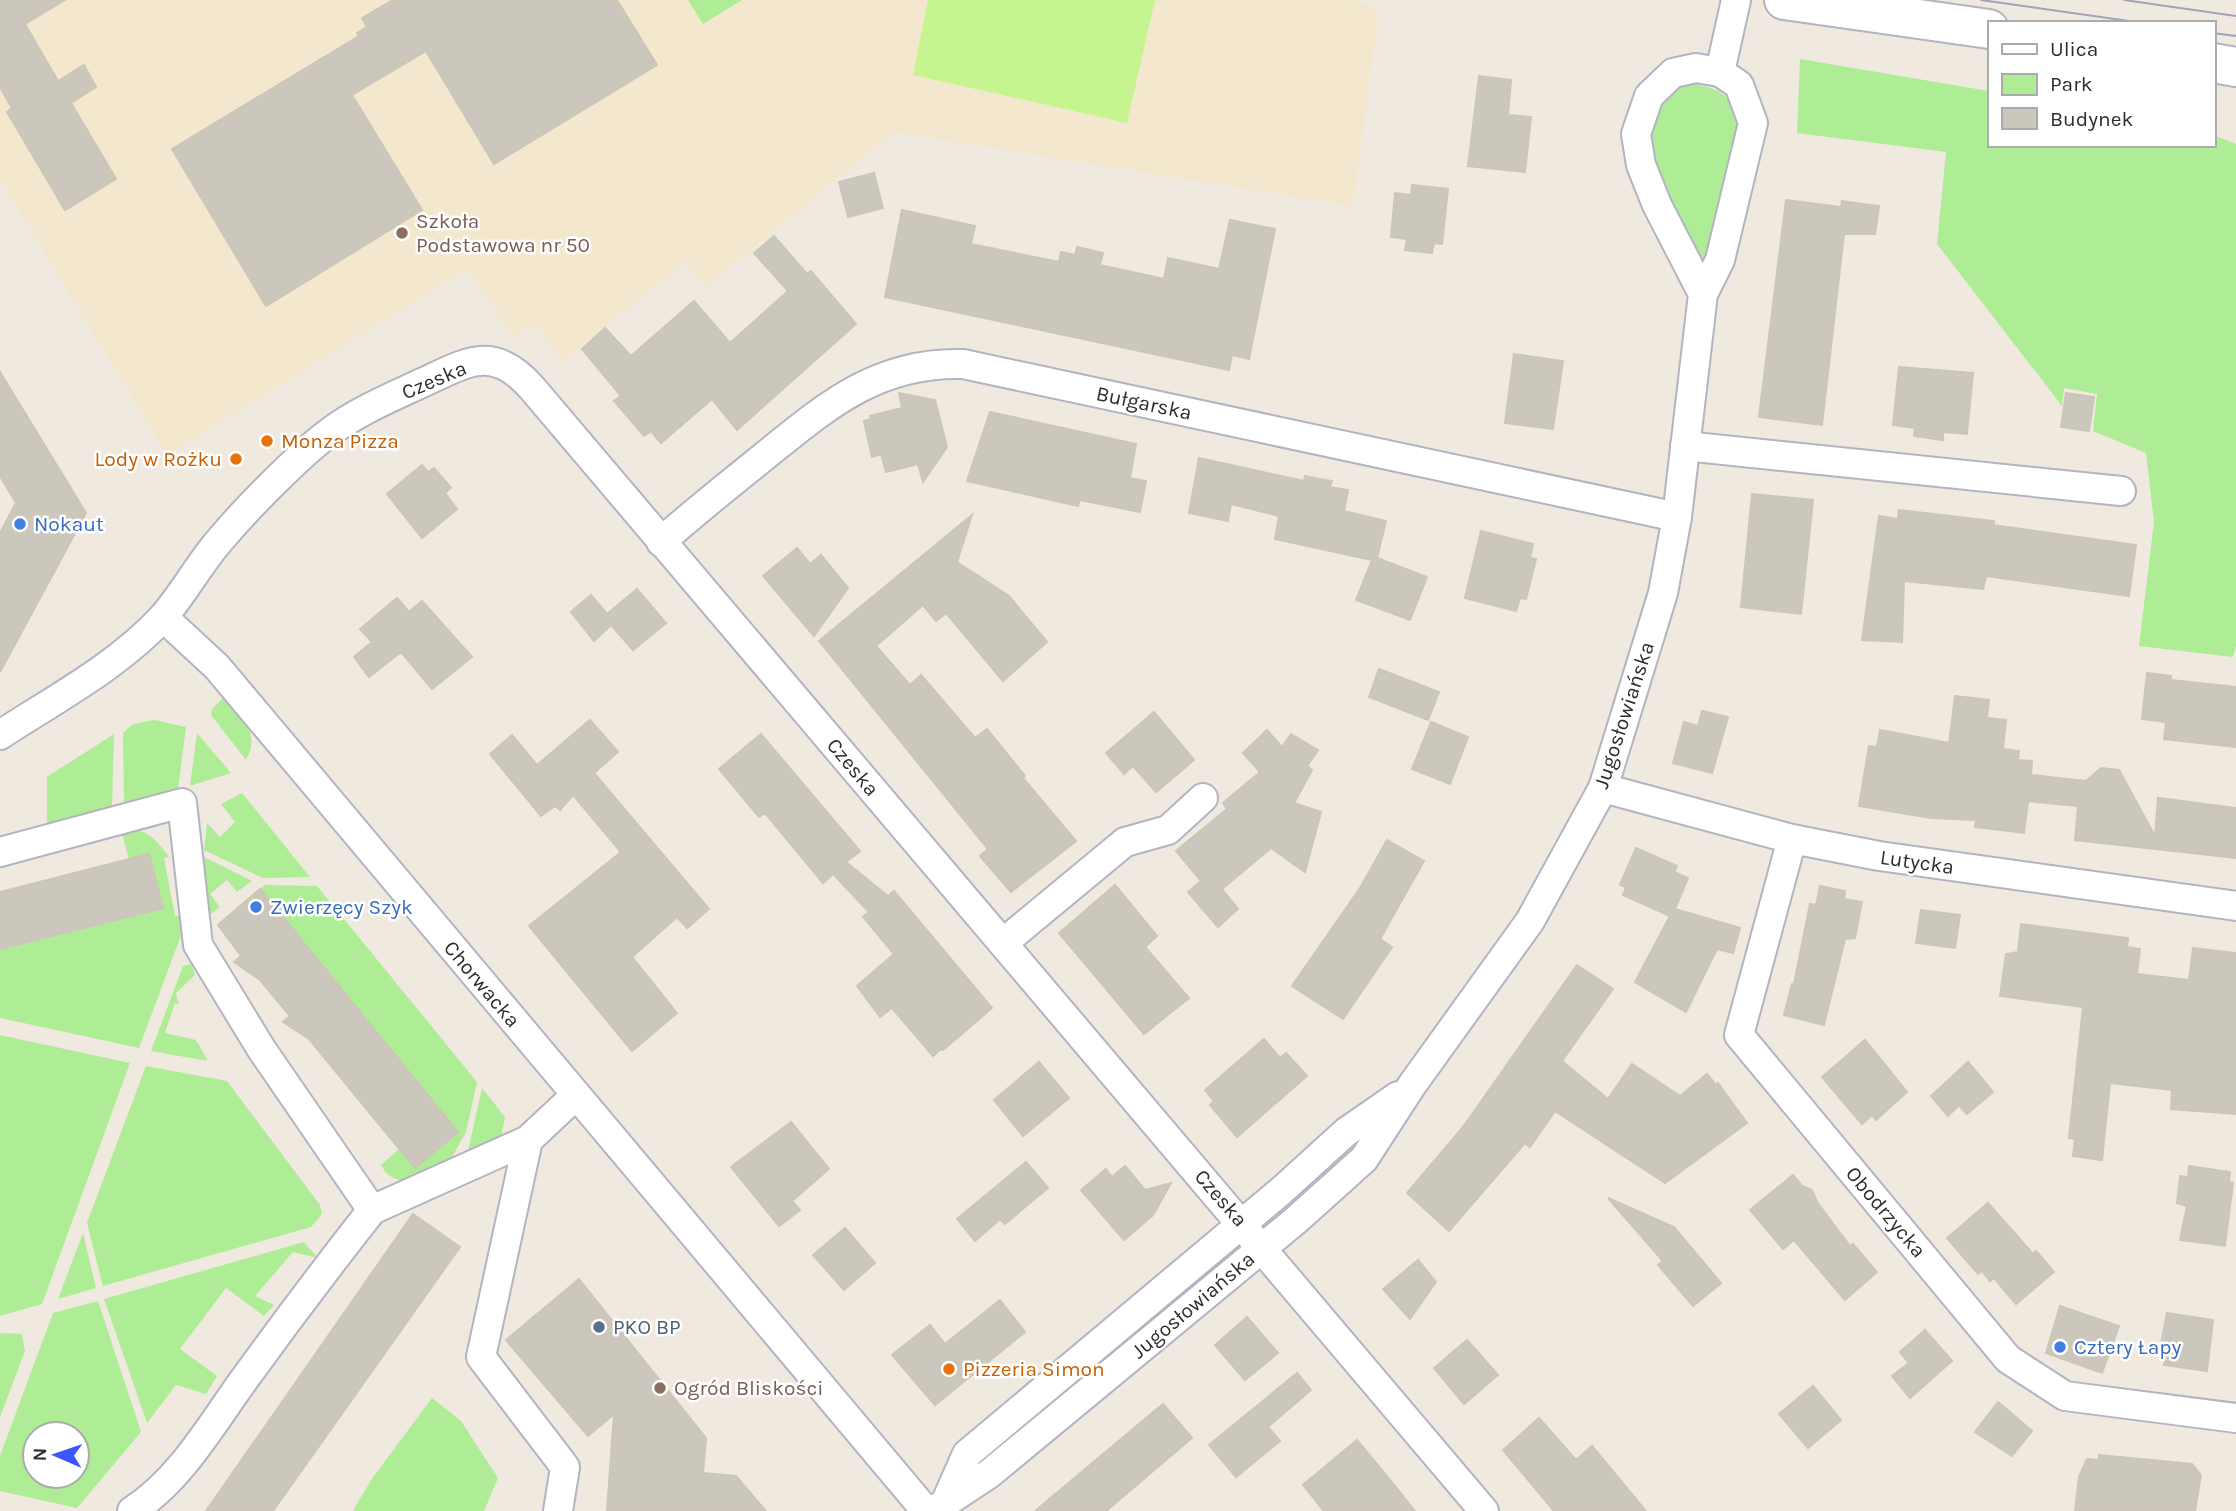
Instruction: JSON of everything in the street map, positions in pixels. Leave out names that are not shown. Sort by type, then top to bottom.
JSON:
[{"type":"main road","points":[[1784,0],[1988,29]]},
{"type":"main road","points":[[2215,63],[2236,67]]},
{"type":"street","points":[[1703,294],[1657,205],[1641,164],[1636,134],[1649,96],[1674,73],[1696,68],[1720,72],[1736,0]]},
{"type":"street","name":"Jugosłowiańska","points":[[941,1508],[989,1474],[1113,1372],[1364,1159],[1412,1085],[1530,921],[1603,788],[1663,593],[1677,517],[1703,294],[1720,260],[1753,123],[1739,85],[1720,72]]},
{"type":"street","name":"Czeska","points":[[163,617],[220,539],[330,432],[455,367],[490,361],[503,362],[516,370],[1263,1247],[1484,1511]]},
{"type":"street","name":"Bułgarska","points":[[661,542],[814,415],[873,380],[930,363],[963,364],[1677,517]]},
{"type":"street","points":[[1685,446],[2121,491]]},
{"type":"street","points":[[0,735],[104,668],[163,617]]},
{"type":"street","name":"Chorwacka","points":[[163,617],[217,667],[575,1096],[941,1508]]},
{"type":"street","name":"Lutycka","points":[[1603,788],[1792,839],[1879,856],[2236,906]]},
{"type":"street","points":[[1003,943],[1125,842],[1168,830],[1203,798]]},
{"type":"street","points":[[0,852],[182,803],[198,945],[262,1050],[372,1210]]},
{"type":"street","name":"Obodrzycka","points":[[1792,839],[1739,1035],[2008,1359],[2065,1396],[2232,1418]]},
{"type":"street","name":"Jugosłowiańska","points":[[941,1508],[967,1454],[1346,1132],[1412,1085]]},
{"type":"street","points":[[149,1506],[315,1282],[372,1210],[527,1140],[575,1096]]},
{"type":"street","points":[[527,1140],[481,1357],[565,1467],[558,1511]]},
{"type":"street","points":[[1093,1349],[1113,1372]]},
{"type":"shaded area","name":"Szkoła Podstawowa nr 50","points":[[0,0],[1353,0],[1379,9],[1353,206],[894,132],[706,287],[684,262],[562,363],[536,323],[512,337],[467,269],[167,455],[0,179]]},
{"type":"green space","points":[[688,0],[742,0],[703,24]]},
{"type":"green space","points":[[928,0],[1155,0],[1127,123],[913,75]]},
{"type":"green space","points":[[1800,59],[1988,91],[1988,147],[2215,147],[2215,136],[2236,144],[2236,646],[2233,657],[2139,646],[2154,522],[2146,453],[2093,431],[2097,394],[2064,388],[2062,406],[1937,244],[1946,152],[1797,133]]},
{"type":"green space","points":[[1684,84],[1704,86],[1720,92],[1732,104],[1740,122],[1706,266],[1700,265],[1666,196],[1653,146],[1654,122],[1664,101]]},
{"type":"green space","points":[[223,698],[243,718],[250,733],[250,751],[246,760],[211,715],[212,709]]},
{"type":"green space","points":[[155,720],[186,727],[178,789],[124,805],[123,733],[133,724]]},
{"type":"green space","points":[[197,733],[231,773],[190,786]]},
{"type":"green space","points":[[114,734],[112,807],[47,827],[47,777]]},
{"type":"green space","points":[[242,793],[310,877],[263,878],[204,850],[207,823],[220,837],[235,822],[221,804]]},
{"type":"green space","points":[[133,830],[150,836],[169,857],[164,858],[175,916],[184,915],[180,938],[139,1048],[0,1018],[0,949],[163,908],[149,855],[129,859],[122,834]]},
{"type":"green space","points":[[204,857],[252,881],[237,892],[227,880],[210,894],[220,907],[208,916]]},
{"type":"green space","points":[[265,885],[317,886],[477,1082],[466,1132],[448,1164],[421,1176],[403,1180],[387,1174],[381,1165],[399,1149],[415,1168],[458,1132],[260,889]]},
{"type":"green space","points":[[191,964],[195,975],[176,993],[179,1005],[175,1003],[165,1033],[196,1040],[208,1061],[151,1051],[183,966]]},
{"type":"green space","points":[[0,1035],[130,1063],[42,1304],[0,1316]]},
{"type":"green space","points":[[146,1066],[227,1081],[320,1205],[322,1214],[311,1227],[103,1286],[87,1223]]},
{"type":"green space","points":[[482,1088],[505,1117],[501,1138],[467,1156]]},
{"type":"green space","points":[[83,1233],[96,1288],[58,1299]]},
{"type":"green space","points":[[304,1242],[318,1258],[293,1252],[255,1296],[274,1305],[264,1316],[226,1288],[180,1349],[217,1376],[206,1394],[176,1385],[147,1423],[104,1299]]},
{"type":"green space","points":[[98,1301],[141,1432],[77,1508],[0,1491],[0,1456],[53,1313]]},
{"type":"green space","points":[[0,1333],[22,1334],[25,1351],[0,1417]]},
{"type":"green space","points":[[432,1398],[461,1421],[498,1478],[484,1511],[353,1511],[371,1480]]},
{"type":"building","points":[[0,0],[65,0],[25,24],[58,81],[84,65],[96,87],[71,103],[116,179],[65,210],[7,112],[12,108],[0,87]]},
{"type":"building","points":[[393,0],[617,0],[657,65],[494,164],[426,51],[352,95],[422,210],[266,306],[172,149],[359,36],[357,33],[367,27],[362,18]]},
{"type":"building","points":[[1479,76],[1511,80],[1508,115],[1531,117],[1525,172],[1468,166]]},
{"type":"building","points":[[874,173],[883,208],[848,217],[839,182]]},
{"type":"building","points":[[1412,185],[1448,189],[1442,244],[1434,243],[1432,253],[1405,250],[1407,239],[1391,237],[1395,193],[1411,195]]},
{"type":"building","points":[[1786,200],[1841,207],[1842,201],[1879,206],[1875,234],[1844,234],[1822,425],[1759,417]]},
{"type":"building","points":[[902,210],[975,226],[971,244],[1059,262],[1061,252],[1075,255],[1077,247],[1103,253],[1100,265],[1164,279],[1168,258],[1219,269],[1230,220],[1275,229],[1249,359],[1232,355],[1229,370],[885,297]]},
{"type":"building","points":[[774,236],[807,274],[811,271],[856,324],[737,430],[712,399],[661,443],[651,431],[644,436],[614,401],[621,396],[582,349],[605,328],[631,356],[694,301],[730,343],[788,291],[754,253]]},
{"type":"building","points":[[1514,354],[1563,361],[1553,429],[1505,423]]},
{"type":"building","points":[[1899,367],[1973,373],[1967,434],[1943,432],[1943,440],[1914,436],[1915,428],[1893,425]]},
{"type":"building","points":[[0,372],[86,513],[0,672],[0,533],[16,503],[0,476]]},
{"type":"building","points":[[899,393],[935,400],[947,447],[923,482],[918,464],[886,472],[881,454],[872,457],[864,421],[871,419],[870,416],[902,408]]},
{"type":"building","points":[[2066,393],[2094,397],[2089,431],[2061,427]]},
{"type":"building","points":[[990,412],[1136,444],[1130,478],[1146,481],[1140,512],[1080,500],[1078,506],[967,481]]},
{"type":"building","points":[[1199,458],[1304,481],[1305,476],[1332,481],[1330,487],[1348,490],[1344,511],[1386,521],[1377,558],[1427,577],[1410,620],[1356,600],[1372,560],[1275,539],[1279,516],[1231,504],[1228,521],[1189,513]]},
{"type":"building","points":[[422,465],[428,472],[434,468],[451,488],[445,493],[457,509],[422,538],[387,494]]},
{"type":"building","points":[[1752,494],[1813,500],[1801,614],[1741,607]]},
{"type":"building","points":[[1899,510],[1994,521],[1993,525],[2136,545],[2129,596],[1986,576],[1983,589],[1904,581],[1902,642],[1862,640],[1879,516],[1898,519]]},
{"type":"building","points":[[972,515],[957,562],[1009,596],[1047,642],[1003,681],[946,613],[936,621],[923,605],[876,646],[910,685],[921,675],[975,738],[987,729],[1025,776],[1023,778],[1076,841],[1011,892],[980,856],[988,849],[819,641]]},
{"type":"building","points":[[1481,531],[1533,544],[1530,558],[1536,559],[1526,599],[1520,598],[1516,611],[1465,598]]},
{"type":"building","points":[[797,548],[810,564],[821,555],[848,588],[814,636],[763,576]]},
{"type":"building","points":[[637,589],[666,623],[633,650],[611,625],[594,641],[571,612],[591,595],[607,614]]},
{"type":"building","points":[[397,598],[409,612],[422,601],[472,657],[432,689],[401,652],[369,677],[354,657],[372,642],[360,629]]},
{"type":"building","points":[[1379,669],[1439,692],[1428,720],[1369,697]]},
{"type":"building","points":[[2147,673],[2171,676],[2171,680],[2236,687],[2236,747],[2164,739],[2166,722],[2142,719]]},
{"type":"building","points":[[1955,696],[1989,700],[1987,718],[2006,720],[2003,749],[2019,751],[2018,760],[2032,761],[2031,775],[2086,781],[2101,768],[2119,770],[2155,836],[2158,798],[2236,808],[2236,858],[2075,840],[2078,806],[2028,801],[2024,833],[1975,827],[1976,820],[1931,818],[1859,806],[1869,746],[1877,747],[1880,730],[1949,743]]},
{"type":"building","points":[[1702,711],[1728,717],[1712,773],[1673,763],[1684,722],[1698,726]]},
{"type":"building","points":[[1154,712],[1194,760],[1156,792],[1133,766],[1124,774],[1106,753]]},
{"type":"building","points":[[590,720],[618,752],[594,773],[709,909],[687,928],[677,917],[632,957],[677,1013],[632,1051],[529,926],[621,852],[573,795],[560,810],[555,806],[541,816],[490,754],[512,735],[537,765]]},
{"type":"building","points":[[1431,722],[1468,737],[1450,784],[1412,769]]},
{"type":"building","points":[[1267,730],[1282,747],[1291,734],[1318,750],[1307,766],[1312,770],[1294,803],[1321,812],[1305,872],[1271,848],[1222,889],[1238,909],[1218,927],[1188,892],[1201,881],[1176,851],[1227,809],[1223,803],[1260,772],[1243,753]]},
{"type":"building","points":[[761,734],[860,851],[846,862],[888,896],[894,891],[992,1008],[933,1056],[892,1008],[880,1017],[857,986],[894,954],[863,917],[869,912],[833,874],[823,883],[765,813],[759,817],[719,769]]},
{"type":"building","points":[[1387,840],[1424,861],[1380,939],[1392,947],[1343,1019],[1292,986],[1360,888]]},
{"type":"building","points":[[1636,848],[1677,866],[1674,872],[1688,878],[1675,909],[1740,928],[1733,953],[1717,949],[1686,1012],[1635,982],[1670,916],[1623,895],[1626,887],[1620,885]]},
{"type":"building","points":[[149,854],[163,908],[0,949],[0,892]]},
{"type":"building","points":[[1115,885],[1157,936],[1145,947],[1189,998],[1144,1034],[1059,933]]},
{"type":"building","points":[[1820,886],[1845,891],[1844,899],[1862,902],[1855,938],[1845,939],[1824,1025],[1784,1015],[1794,984],[1810,904],[1816,905]]},
{"type":"building","points":[[260,889],[458,1132],[415,1168],[309,1039],[283,1022],[290,1016],[260,980],[234,962],[241,956],[218,925]]},
{"type":"building","points":[[1921,910],[1960,915],[1955,948],[1916,943]]},
{"type":"building","points":[[2021,924],[2128,938],[2127,947],[2140,949],[2137,974],[2189,980],[2193,948],[2236,953],[2236,1114],[2171,1109],[2172,1090],[2110,1083],[2102,1160],[2073,1156],[2075,1139],[2069,1138],[2083,1007],[2000,996],[2006,954],[2018,952]]},
{"type":"building","points":[[1577,965],[1613,989],[1562,1061],[1608,1099],[1632,1064],[1680,1096],[1707,1074],[1716,1085],[1718,1083],[1747,1123],[1665,1183],[1555,1111],[1530,1147],[1525,1143],[1449,1231],[1407,1193],[1463,1127]]},
{"type":"building","points":[[1264,1039],[1280,1058],[1286,1053],[1307,1076],[1237,1137],[1210,1105],[1214,1101],[1205,1090]]},
{"type":"building","points":[[1865,1040],[1907,1092],[1876,1120],[1872,1115],[1862,1124],[1822,1077]]},
{"type":"building","points":[[1039,1062],[1069,1098],[1023,1136],[994,1100]]},
{"type":"building","points":[[1968,1062],[1993,1092],[1967,1114],[1959,1105],[1948,1116],[1931,1096]]},
{"type":"building","points":[[791,1122],[829,1169],[792,1201],[800,1210],[779,1226],[731,1167]]},
{"type":"building","points":[[1026,1162],[1048,1188],[1005,1224],[1000,1219],[975,1241],[957,1219]]},
{"type":"building","points":[[1125,1166],[1145,1190],[1171,1183],[1153,1215],[1124,1240],[1081,1190],[1106,1169],[1112,1177]]},
{"type":"building","points":[[2189,1166],[2230,1172],[2229,1182],[2233,1183],[2225,1246],[2180,1240],[2187,1206],[2177,1203],[2180,1176],[2188,1177]]},
{"type":"building","points":[[1793,1175],[1802,1186],[1812,1190],[1817,1202],[1850,1246],[1853,1244],[1877,1272],[1845,1300],[1794,1240],[1783,1249],[1750,1210]]},
{"type":"building","points":[[1608,1198],[1674,1227],[1721,1283],[1693,1306],[1658,1265],[1663,1261]]},
{"type":"building","points":[[1988,1203],[2033,1254],[2036,1251],[2054,1272],[2016,1304],[1994,1278],[1990,1281],[1982,1271],[1978,1274],[1947,1238]]},
{"type":"building","points":[[413,1214],[460,1247],[273,1511],[206,1511]]},
{"type":"building","points":[[845,1228],[875,1263],[844,1290],[813,1255]]},
{"type":"building","points":[[1418,1260],[1436,1282],[1410,1319],[1383,1289]]},
{"type":"building","points":[[579,1279],[706,1438],[703,1473],[736,1476],[766,1511],[607,1511],[614,1414],[588,1436],[506,1340]]},
{"type":"building","points":[[1000,1300],[1025,1332],[935,1405],[892,1355],[930,1325],[945,1344]]},
{"type":"building","points":[[2060,1306],[2119,1326],[2102,1373],[2046,1353]]},
{"type":"building","points":[[2167,1313],[2213,1320],[2207,1371],[2164,1365],[2166,1355],[2159,1354]]},
{"type":"building","points":[[1247,1317],[1278,1353],[1245,1380],[1215,1345]]},
{"type":"building","points":[[1925,1330],[1952,1361],[1910,1398],[1892,1376],[1909,1363],[1900,1352]]},
{"type":"building","points":[[1467,1340],[1498,1375],[1464,1404],[1434,1368]]},
{"type":"building","points":[[1297,1373],[1311,1390],[1268,1427],[1280,1441],[1236,1477],[1209,1445]]},
{"type":"building","points":[[1813,1386],[1841,1420],[1808,1448],[1779,1414]]},
{"type":"building","points":[[1998,1402],[2032,1431],[2012,1456],[1975,1432]]},
{"type":"building","points":[[1163,1404],[1192,1438],[1106,1511],[1035,1511]]},
{"type":"building","points":[[1539,1418],[1576,1460],[1592,1446],[1646,1511],[1554,1511],[1503,1450]]},
{"type":"building","points":[[1357,1440],[1415,1511],[1324,1511],[1303,1485]]},
{"type":"building","points":[[2099,1455],[2192,1464],[2201,1475],[2195,1511],[2075,1511],[2079,1477],[2087,1459],[2099,1460]]},
{"type":"tram line","points":[[1981,0],[2129,21]]},
{"type":"tram line","points":[[2124,0],[2236,16]]},
{"type":"tram line","points":[[2215,33],[2236,36]]},
{"type":"place","name":"Szkoła Podstawowa nr 50","points":[[402,233]]},
{"type":"place","name":"Monza Pizza","points":[[267,441]]},
{"type":"place","name":"Lody w Rożku","points":[[236,459]]},
{"type":"place","name":"Nokaut","points":[[20,524]]},
{"type":"place","name":"Zwierzęcy Szyk","points":[[256,907]]},
{"type":"place","name":"PKO BP","points":[[599,1327]]},
{"type":"place","name":"Cztery Łapy","points":[[2060,1347]]},
{"type":"place","name":"Pizzeria Simon","points":[[949,1369]]},
{"type":"place","name":"Ogród Bliskości","points":[[660,1388]]}]
